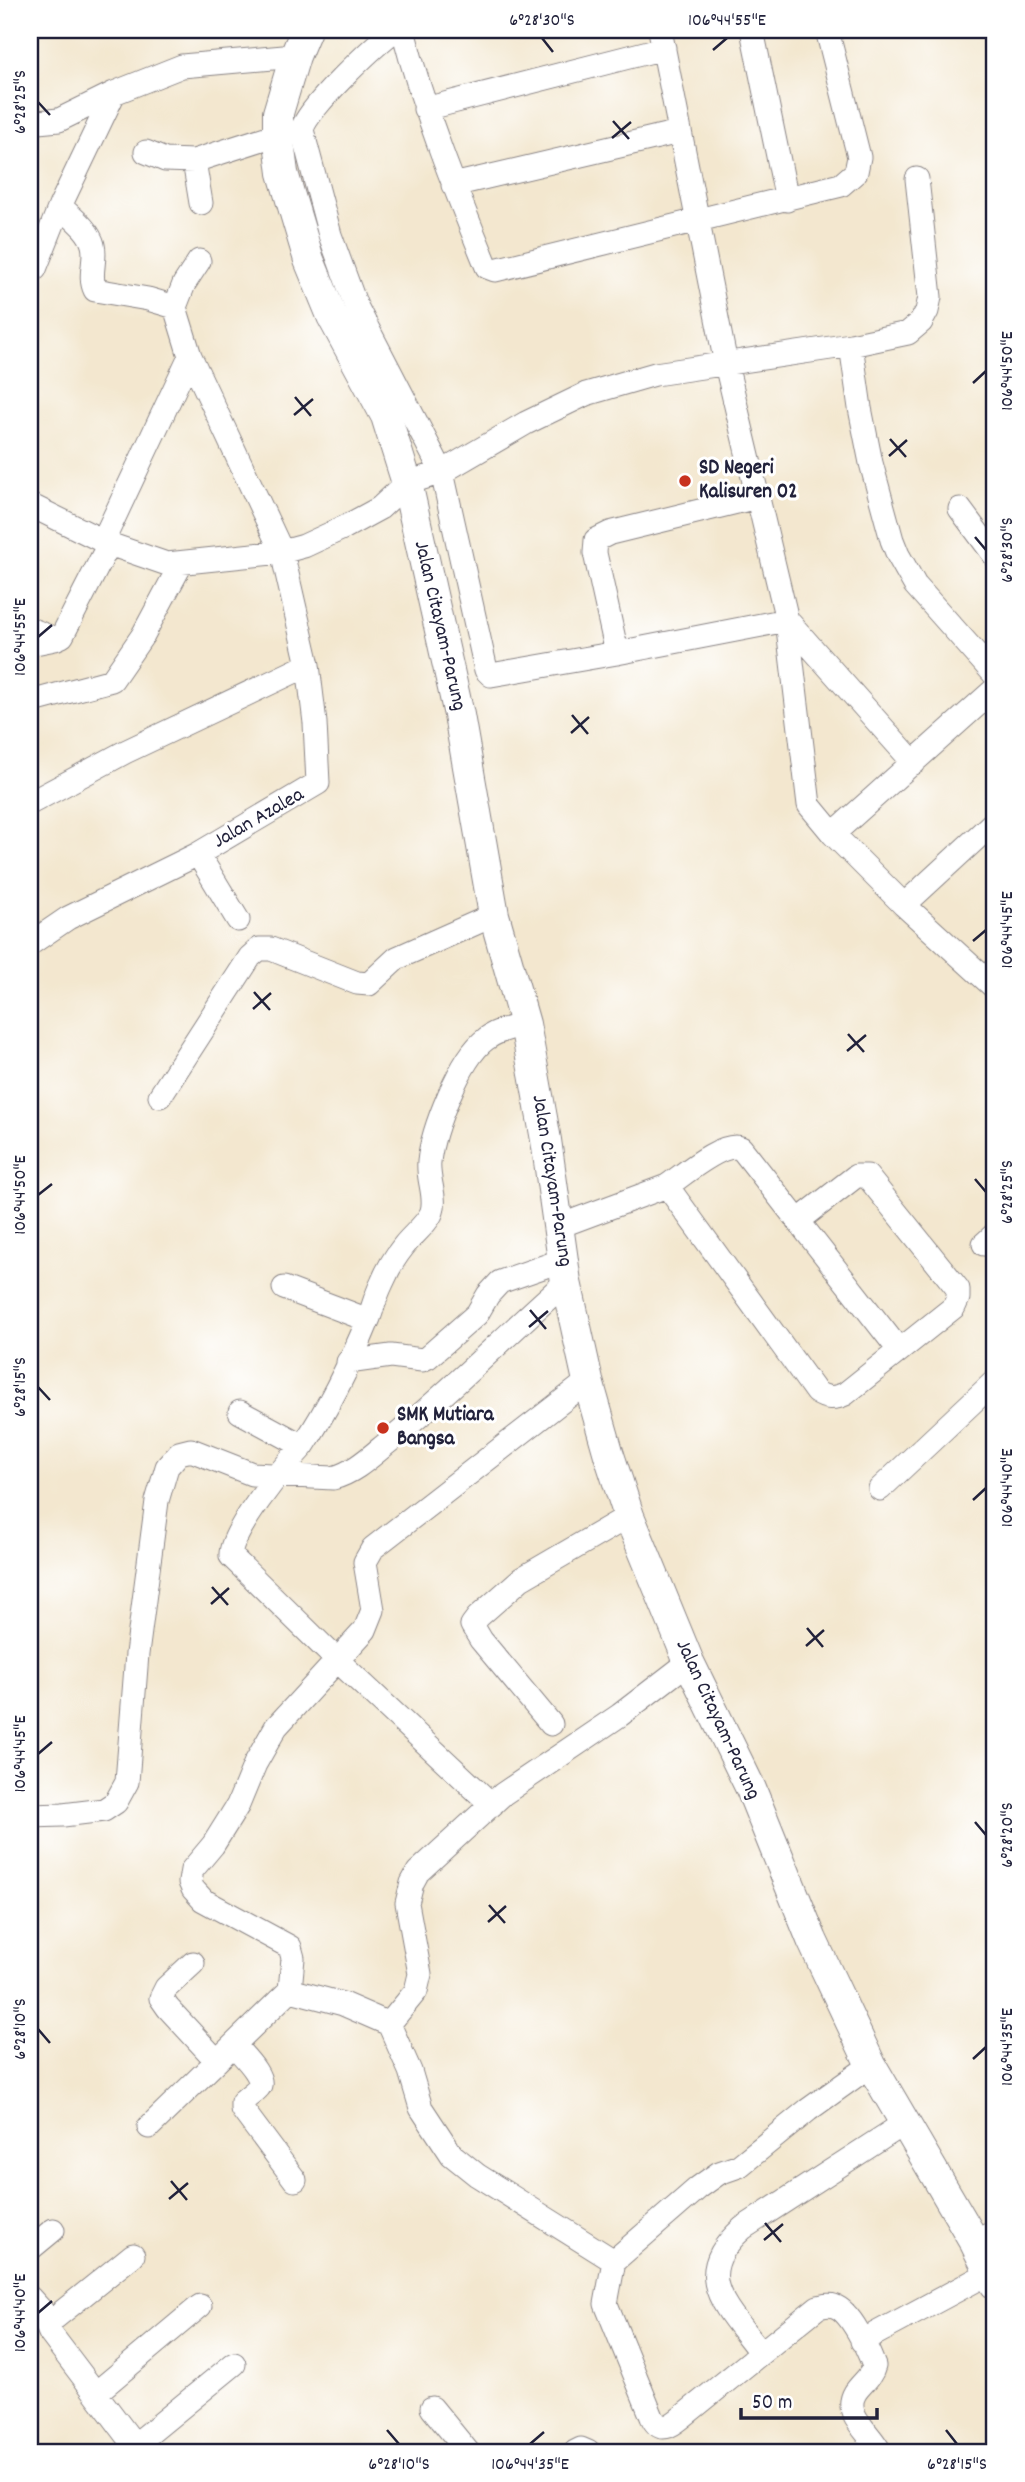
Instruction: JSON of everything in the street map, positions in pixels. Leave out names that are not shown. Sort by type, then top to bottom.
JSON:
[{"type":"main road","name":"Jalan Citayam-Parung","points":[[300,43],[278,113],[283,173],[309,260],[332,316],[386,416],[407,483],[459,715],[494,915],[525,1024],[546,1140],[565,1271],[589,1381],[629,1516],[689,1662],[751,1789],[812,1940],[871,2065],[905,2123],[985,2236],[992,2278]]},
{"type":"street","points":[[395,30],[316,106],[303,123],[302,131],[330,235],[356,306],[442,472],[488,674],[617,653],[787,620]]},
{"type":"street","points":[[403,30],[425,109],[453,185],[487,267],[495,270],[841,185],[856,172],[859,158],[827,30]]},
{"type":"street","points":[[752,30],[786,200]]},
{"type":"street","points":[[425,109],[662,39],[726,364],[787,620],[806,795],[815,814],[833,834],[904,905],[995,988]]},
{"type":"street","points":[[30,120],[59,120],[114,93],[182,66],[300,43]]},
{"type":"street","points":[[35,269],[60,206],[114,93]]},
{"type":"street","points":[[453,185],[679,132]]},
{"type":"street","points":[[146,152],[165,160],[194,161],[278,134]]},
{"type":"street","points":[[194,161],[201,202]]},
{"type":"street","points":[[30,505],[106,542],[167,564],[282,552],[304,546],[345,527],[380,508],[407,483],[442,472],[526,423],[586,394],[655,374],[851,345],[908,333],[915,329],[927,311],[930,297],[917,179]]},
{"type":"street","points":[[60,206],[86,231],[93,243],[92,282],[95,290],[148,299],[175,307],[184,284],[199,261]]},
{"type":"street","name":"Jalan Azalea","points":[[30,944],[68,918],[198,854],[318,783],[308,665],[282,552],[190,356],[175,307]]},
{"type":"street","points":[[851,345],[871,463],[887,525],[898,555],[915,585],[995,675]]},
{"type":"street","points":[[30,644],[62,636],[190,356]]},
{"type":"street","points":[[617,653],[595,553],[596,540],[611,533],[757,497]]},
{"type":"street","points":[[960,509],[995,556]]},
{"type":"street","points":[[30,702],[112,680],[143,635],[181,564]]},
{"type":"street","points":[[787,620],[914,763]]},
{"type":"street","points":[[30,629],[55,639]]},
{"type":"street","points":[[30,803],[125,752],[308,665]]},
{"type":"street","points":[[833,834],[995,689]]},
{"type":"street","points":[[904,905],[995,821]]},
{"type":"street","points":[[198,854],[238,920]]},
{"type":"street","points":[[160,1096],[250,957],[259,949],[271,949],[357,983],[369,984],[397,958],[494,915]]},
{"type":"street","points":[[492,1805],[338,1661],[231,1556],[232,1542],[276,1476],[303,1446],[325,1409],[368,1320],[382,1283],[402,1248],[430,1216],[434,1203],[429,1182],[429,1162],[434,1139],[461,1069],[485,1039],[495,1032],[525,1024]]},
{"type":"street","points":[[557,1227],[667,1186],[723,1148],[735,1146],[747,1154],[899,1350]]},
{"type":"street","points":[[667,1186],[797,1362],[816,1392],[828,1398],[845,1394],[954,1307],[958,1294],[955,1283],[867,1177],[856,1176],[798,1221]]},
{"type":"street","points":[[348,1362],[391,1356],[422,1360],[477,1314],[488,1295],[500,1282],[565,1271]]},
{"type":"street","points":[[30,1816],[104,1810],[116,1802],[127,1782],[137,1654],[157,1501],[171,1461],[180,1452],[191,1450],[252,1474],[334,1478],[344,1475],[439,1401],[565,1271]]},
{"type":"street","points":[[284,1288],[368,1320]]},
{"type":"street","points":[[149,2127],[226,2053],[276,2000],[290,1990],[293,1958],[290,1947],[203,1900],[193,1889],[190,1877],[192,1870],[213,1844],[238,1804],[255,1763],[276,1727],[365,1630],[373,1610],[365,1562],[373,1548],[589,1381]]},
{"type":"street","points":[[880,1489],[995,1381]]},
{"type":"street","points":[[240,1412],[303,1446]]},
{"type":"street","points":[[551,1724],[481,1640],[472,1625],[521,1579],[629,1516]]},
{"type":"street","points":[[389,2024],[416,1991],[420,1974],[407,1903],[418,1872],[517,1784],[621,1715],[689,1662]]},
{"type":"street","points":[[193,1963],[166,1987],[161,1998],[168,2008],[226,2053],[259,2074],[260,2086],[242,2102],[242,2109],[295,2180]]},
{"type":"street","points":[[290,1990],[344,2004],[389,2024],[410,2071],[421,2108],[452,2155],[477,2175],[614,2261]]},
{"type":"street","points":[[871,2065],[808,2109],[739,2166],[719,2174],[698,2188],[614,2261],[606,2304],[654,2423],[659,2428],[676,2423],[760,2352],[818,2308],[825,2305],[836,2306],[843,2311],[872,2361],[873,2370],[859,2387],[851,2404],[856,2418],[880,2452]]},
{"type":"street","points":[[760,2352],[722,2299],[718,2289],[715,2270],[722,2249],[743,2228],[905,2123]]},
{"type":"street","points":[[30,2249],[53,2230]]},
{"type":"street","points":[[133,2255],[47,2326],[137,2449],[234,2364]]},
{"type":"street","points":[[862,2341],[992,2278]]},
{"type":"street","points":[[30,2298],[51,2321]]},
{"type":"street","points":[[96,2393],[200,2305]]},
{"type":"street","points":[[432,2408],[468,2452]]},
{"type":"street","points":[[575,2452],[580,2449],[587,2452]]},
{"type":"place","name":"SD Negeri Kalisuren 02","points":[[685,481]]},
{"type":"place","name":"SMK Mutiara Bangsa","points":[[383,1428]]}]
